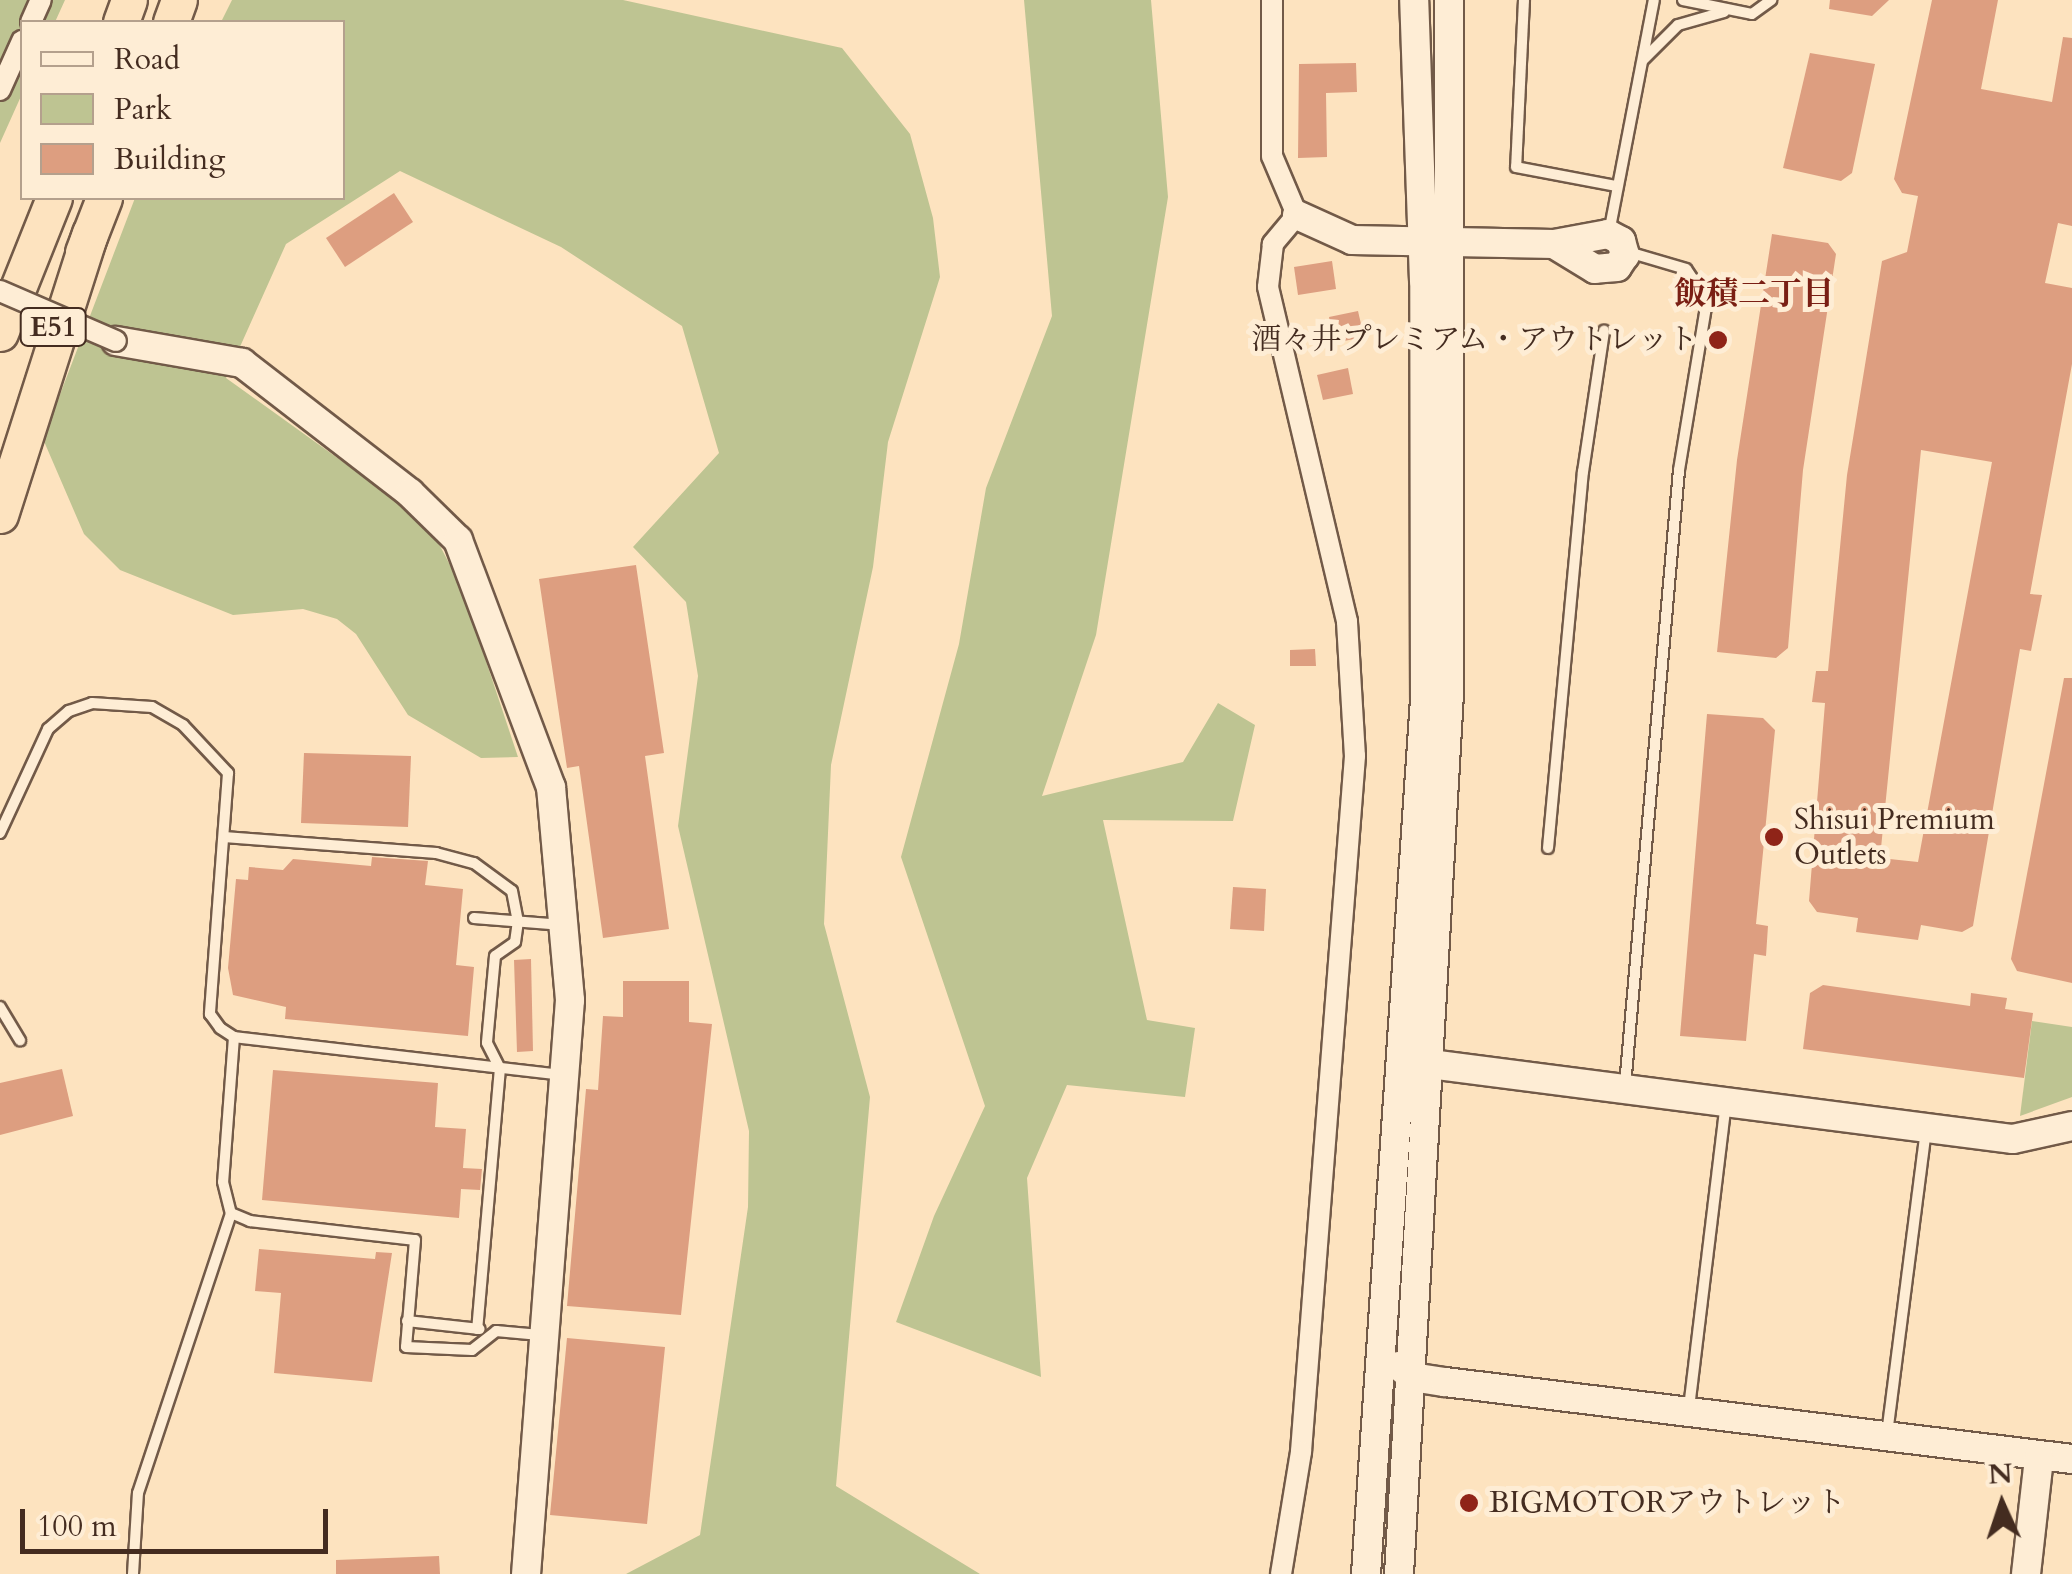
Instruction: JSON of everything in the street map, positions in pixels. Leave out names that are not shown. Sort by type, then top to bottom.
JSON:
[{"type":"highway","name":"E51","points":[[0,333],[53,200]]},
{"type":"highway","name":"E51","points":[[0,455],[103,200]]},
{"type":"highway","points":[[0,516],[90,232]]},
{"type":"street","points":[[1272,0],[1272,156],[1297,215],[1337,237],[1554,244],[1602,270],[1617,267],[1616,242]]},
{"type":"street","points":[[1398,1574],[1449,694],[1437,241],[1414,0]]},
{"type":"street","points":[[1366,1574],[1425,700],[1437,241],[1449,0]]},
{"type":"street","points":[[0,90],[20,45]]},
{"type":"street","points":[[1281,1574],[1301,1452],[1355,756],[1347,622],[1268,287],[1273,244],[1297,215]]},
{"type":"street","points":[[0,291],[116,341],[242,363],[410,493],[458,540],[552,787],[566,925],[570,1000],[540,1335],[526,1574]]},
{"type":"street","points":[[1430,1064],[2013,1139],[2072,1126]]},
{"type":"street","points":[[1382,1346],[1412,1377],[1886,1441],[2072,1459]]},
{"type":"street","points":[[1377,1439],[1392,1400],[1412,1377]]},
{"type":"street","points":[[2026,1574],[2039,1458]]},
{"type":"lane","points":[[1524,0],[1516,168],[1617,186]]},
{"type":"lane","points":[[1624,1088],[1679,470],[1707,300],[1686,269],[1616,242],[1617,186],[1654,0]]},
{"type":"lane","points":[[1682,0],[1724,12]]},
{"type":"lane","points":[[1642,60],[1678,25],[1724,12],[1762,12],[1772,0]]},
{"type":"lane","points":[[1548,848],[1583,472],[1604,331]]},
{"type":"lane","points":[[0,832],[48,729],[69,711],[121,702],[152,707],[183,725],[228,774],[210,1014],[234,1037],[564,1075]]},
{"type":"lane","points":[[224,837],[455,858],[498,876],[512,890],[518,922],[514,942],[495,956],[487,1044],[500,1068],[477,1329]]},
{"type":"lane","points":[[474,918],[566,925]]},
{"type":"lane","points":[[0,1007],[20,1040]]},
{"type":"lane","points":[[133,1574],[138,1493],[231,1214],[223,1182],[234,1037]]},
{"type":"lane","points":[[1688,1414],[1726,1100]]},
{"type":"lane","points":[[1886,1441],[1926,1127]]},
{"type":"lane","points":[[231,1214],[415,1240],[406,1347],[472,1350],[496,1331]]},
{"type":"lane","points":[[407,1322],[540,1335]]},
{"type":"green space","points":[[0,0],[65,0],[56,20],[20,20],[20,98],[0,143]]},
{"type":"green space","points":[[232,0],[623,0],[842,48],[910,134],[933,218],[940,277],[888,442],[873,567],[831,765],[824,924],[870,1097],[836,1486],[980,1574],[626,1574],[700,1535],[748,1207],[749,1131],[678,826],[698,676],[686,602],[633,547],[719,453],[682,326],[561,247],[400,171],[286,244],[226,378],[428,523],[461,586],[518,757],[481,758],[408,715],[356,634],[337,619],[303,609],[233,615],[120,570],[84,534],[43,439],[134,200],[345,200],[345,20],[222,20]]},
{"type":"green space","points":[[1024,0],[1151,0],[1168,197],[1096,635],[1042,796],[1183,762],[1218,703],[1255,725],[1233,821],[1103,820],[1147,1020],[1195,1028],[1185,1097],[1067,1085],[1027,1178],[1041,1377],[896,1322],[934,1216],[985,1106],[901,857],[959,644],[986,488],[1052,316]]},
{"type":"green space","points":[[2032,1021],[2072,1027],[2072,1097],[2020,1116]]},
{"type":"building","points":[[1830,0],[1889,0],[1872,16],[1829,9]]},
{"type":"building","points":[[1932,0],[1998,0],[1981,89],[2052,102],[2063,37],[2072,38],[2072,226],[2058,223],[2045,283],[2072,288],[2072,364],[2030,594],[2042,595],[2031,651],[2020,649],[1973,926],[1962,932],[1921,925],[1918,940],[1856,932],[1858,918],[1817,912],[1809,901],[1825,703],[1812,702],[1816,671],[1828,671],[1847,475],[1882,261],[1907,252],[1918,196],[1902,193],[1894,179]],"holes":[[[1921,450],[1992,462],[1918,862],[1880,858]]]},
{"type":"building","points":[[1810,53],[1875,64],[1852,173],[1841,181],[1783,168]]},
{"type":"building","points":[[1356,63],[1357,92],[1326,93],[1327,157],[1298,158],[1299,64]]},
{"type":"building","points":[[394,193],[413,222],[345,267],[326,238]]},
{"type":"building","points":[[1772,234],[1828,243],[1836,254],[1803,470],[1788,648],[1776,658],[1717,652],[1737,460]]},
{"type":"building","points":[[1332,261],[1336,289],[1298,295],[1294,267]]},
{"type":"building","points":[[1358,311],[1364,337],[1334,343],[1329,317]]},
{"type":"building","points":[[1348,368],[1353,394],[1323,400],[1317,375]]},
{"type":"building","points":[[636,565],[664,753],[645,756],[669,929],[603,938],[579,766],[567,768],[539,579]]},
{"type":"building","points":[[1315,649],[1316,666],[1290,666],[1290,650]]},
{"type":"building","points":[[2064,678],[2072,678],[2072,983],[2017,971],[2011,959]]},
{"type":"building","points":[[1707,714],[1763,718],[1775,730],[1756,924],[1768,926],[1766,956],[1754,954],[1746,1041],[1680,1036]]},
{"type":"building","points":[[304,753],[411,756],[408,827],[301,823]]},
{"type":"building","points":[[372,857],[428,861],[425,885],[463,889],[456,965],[474,967],[468,1036],[285,1019],[286,1007],[233,995],[228,968],[236,879],[248,880],[249,867],[283,870],[293,859],[371,866]]},
{"type":"building","points":[[1233,887],[1266,889],[1264,931],[1230,929]]},
{"type":"building","points":[[531,959],[533,1051],[517,1052],[514,960]]},
{"type":"building","points":[[623,981],[689,981],[689,1022],[712,1024],[681,1315],[567,1306],[586,1089],[598,1090],[603,1016],[623,1017]]},
{"type":"building","points":[[1823,985],[1970,1006],[1971,993],[2007,998],[2005,1009],[2033,1013],[2024,1078],[1803,1049],[1810,993]]},
{"type":"building","points":[[62,1069],[73,1116],[0,1135],[0,1083]]},
{"type":"building","points":[[273,1070],[438,1083],[435,1127],[466,1129],[463,1168],[482,1169],[480,1190],[461,1189],[459,1218],[262,1200]]},
{"type":"building","points":[[259,1249],[375,1259],[376,1252],[392,1253],[372,1382],[274,1373],[281,1293],[255,1291]]},
{"type":"building","points":[[567,1338],[665,1347],[647,1524],[550,1515]]},
{"type":"building","points":[[439,1556],[440,1574],[336,1574],[336,1560]]},
{"type":"place","name":"酒々井プレミアム・アウトレット","points":[[1718,340]]},
{"type":"place","name":"Shisui Premium Outlets","points":[[1774,837]]},
{"type":"place","name":"BIGMOTORアウトレット","points":[[1469,1503]]},
{"type":"district","name":"飯積二丁目","points":[[1754,294]]}]
